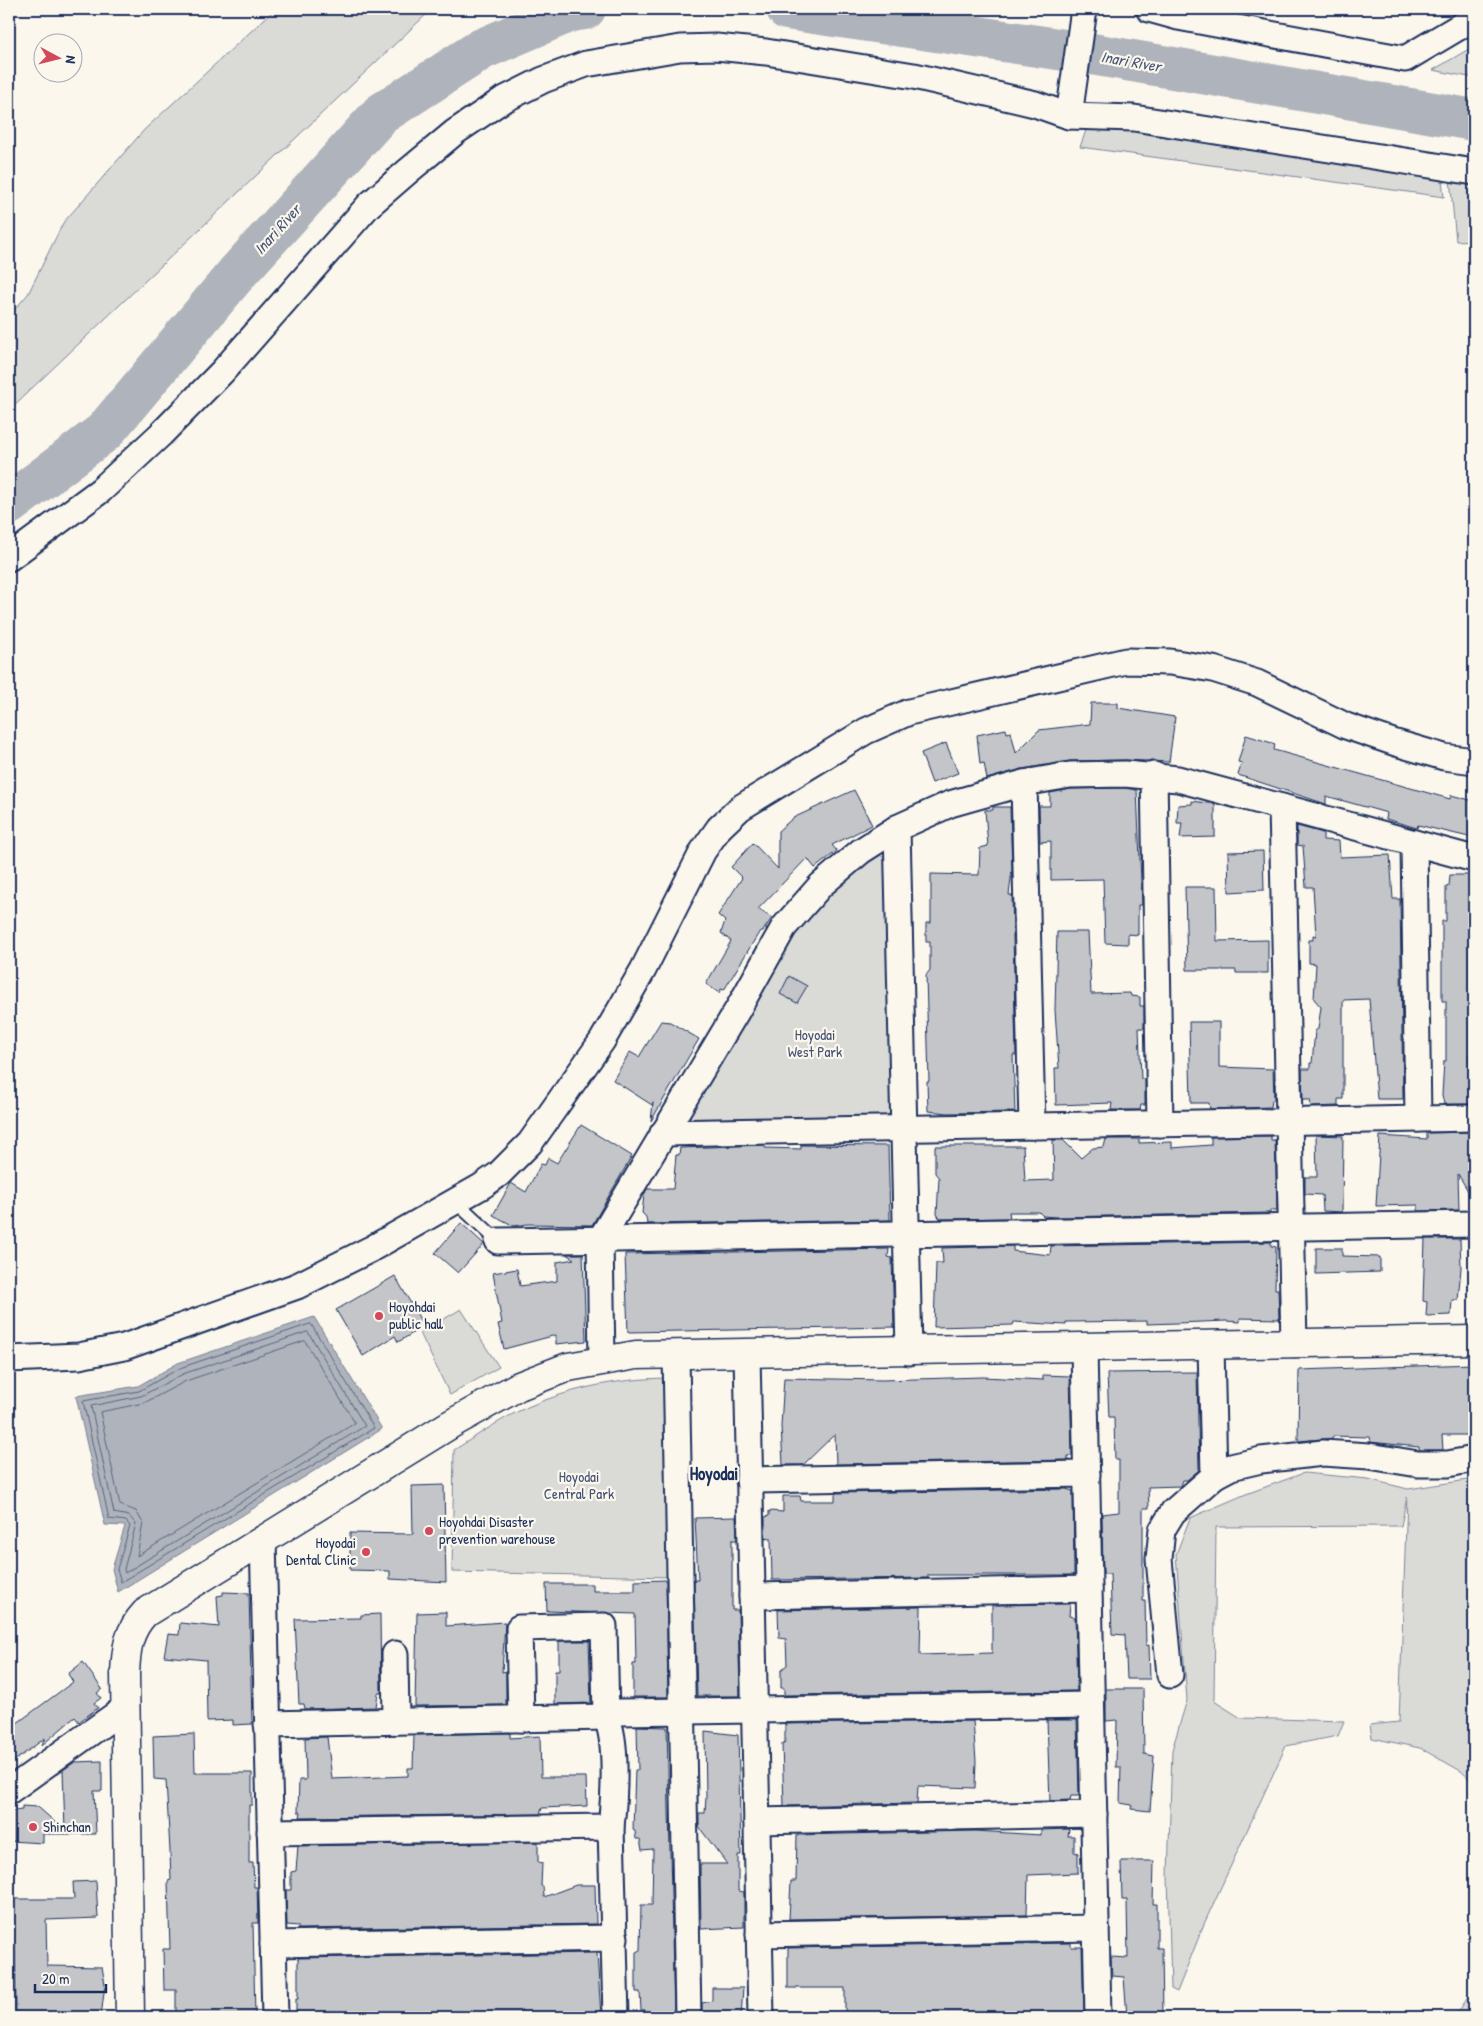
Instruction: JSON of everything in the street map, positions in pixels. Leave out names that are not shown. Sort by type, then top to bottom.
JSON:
[{"type":"street","points":[[1149,9],[1178,17],[1405,59],[1474,18]]},
{"type":"street","points":[[1071,107],[1084,12]]},
{"type":"street","points":[[9,558],[101,490],[161,434],[222,372],[375,200],[455,132],[501,101],[543,80],[586,64],[635,54],[680,48],[716,47],[766,52],[914,76],[1035,104],[1071,107],[1474,172]]},
{"type":"street","points":[[9,1359],[79,1356],[124,1347],[297,1286],[371,1249],[482,1186],[499,1174],[530,1143],[602,1041],[643,970],[703,851],[719,828],[740,808],[866,731],[909,712],[1126,661],[1170,662],[1213,669],[1257,683],[1346,726],[1396,743],[1444,757],[1474,761]]},
{"type":"street","points":[[602,1360],[600,1240],[738,1010],[784,927],[821,885],[861,851],[896,828],[950,804],[1024,783],[1070,775],[1154,775],[1178,779],[1474,859]]},
{"type":"street","points":[[1154,775],[1160,1124]]},
{"type":"street","points":[[1024,783],[1032,1126]]},
{"type":"street","points":[[1282,807],[1294,1344]]},
{"type":"street","points":[[896,828],[909,1352]]},
{"type":"street","points":[[1414,843],[1418,1119]]},
{"type":"street","points":[[663,1133],[1474,1118]]},
{"type":"street","points":[[498,1241],[1474,1224]]},
{"type":"street","points":[[130,2017],[125,1708],[126,1651],[135,1624],[145,1613],[263,1539],[451,1424],[519,1386],[568,1367],[636,1355],[909,1352],[1474,1340]]},
{"type":"street","points":[[1211,1346],[1214,1476]]},
{"type":"street","points":[[1084,1348],[1098,2017]]},
{"type":"street","points":[[676,1354],[688,2017]]},
{"type":"street","points":[[747,1354],[761,2017]]},
{"type":"street","points":[[1170,1675],[1159,1559],[1162,1530],[1173,1512],[1214,1476],[1231,1467],[1261,1460],[1323,1453],[1369,1456],[1418,1464],[1448,1464],[1474,1460]]},
{"type":"street","points":[[749,1480],[1087,1474]]},
{"type":"street","points":[[263,1539],[274,2017]]},
{"type":"street","points":[[752,1596],[1089,1589]]},
{"type":"street","points":[[521,1719],[518,1628],[604,1626],[606,1717],[612,1728],[614,1803],[611,1827],[616,2017]]},
{"type":"street","points":[[394,1654],[396,1721]]},
{"type":"street","points":[[267,1724],[606,1717],[619,1712],[1091,1705]]},
{"type":"street","points":[[9,1791],[125,1708]]},
{"type":"street","points":[[757,1821],[1094,1814]]},
{"type":"street","points":[[270,1832],[611,1827]]},
{"type":"street","points":[[759,1934],[1096,1928]]},
{"type":"street","points":[[273,1944],[615,1938]]},
{"type":"lane","points":[[455,1201],[498,1241]]},
{"type":"green space","points":[[275,9],[432,9],[9,410],[9,316],[28,294],[63,223],[144,130]]},
{"type":"green space","points":[[1474,46],[1474,78],[1433,70]]},
{"type":"green space","points":[[1088,125],[1168,131],[1442,180],[1444,197],[1080,147]]},
{"type":"green space","points":[[1450,179],[1474,183],[1474,240],[1456,241]]},
{"type":"green space","name":"Hoyodai West Park","points":[[877,853],[887,860],[893,1109],[884,1119],[694,1122],[687,1111],[793,933],[851,873]]},
{"type":"green space","points":[[461,1309],[499,1367],[450,1395],[420,1333]]},
{"type":"green space","name":"Hoyodai Central Park","points":[[667,1378],[670,1577],[452,1572],[454,1450],[510,1415],[537,1403],[573,1391],[610,1383]]},
{"type":"green space","points":[[1304,1473],[1368,1479],[1408,1489],[1474,1479],[1474,1783],[1461,1771],[1420,1748],[1372,1738],[1370,1725],[1399,1722],[1407,1497],[1401,1526],[1216,1527],[1214,1701],[1241,1718],[1344,1721],[1338,1736],[1286,1746],[1204,1924],[1177,1992],[1171,1989],[1168,1876],[1172,1750],[1187,1700],[1176,1554],[1190,1518],[1246,1494]]},
{"type":"green space","points":[[1474,1988],[1474,2017],[1455,2017]]},
{"type":"water","points":[[314,1317],[382,1429],[118,1592],[112,1569],[125,1526],[105,1525],[76,1396],[138,1386],[178,1363]]},
{"type":"building","points":[[1091,703],[1118,703],[1118,708],[1175,717],[1169,762],[1125,760],[1070,761],[1022,769],[987,779],[984,763],[980,764],[977,735],[1006,729],[1007,733],[1011,732],[1016,753],[1039,730],[1090,724]]},
{"type":"building","points":[[1246,735],[1275,744],[1274,750],[1450,799],[1451,795],[1474,801],[1474,819],[1469,837],[1418,825],[1417,828],[1386,819],[1387,813],[1326,796],[1326,804],[1238,775],[1242,763],[1238,762]]},
{"type":"building","points":[[946,743],[958,773],[932,783],[921,753]]},
{"type":"building","points":[[1124,788],[1137,790],[1142,905],[1138,905],[1138,935],[1128,934],[1128,944],[1105,943],[1103,879],[1051,880],[1051,841],[1040,842],[1039,806],[1050,806],[1050,793],[1071,789]]},
{"type":"building","points":[[854,790],[872,825],[832,845],[837,851],[815,868],[807,858],[758,909],[772,918],[763,931],[760,931],[724,990],[721,989],[719,993],[706,984],[731,941],[721,933],[725,921],[718,915],[742,878],[731,867],[753,843],[778,869],[778,831],[793,818]]},
{"type":"building","points":[[1192,801],[1215,804],[1215,837],[1180,838],[1182,823],[1177,823],[1178,805],[1192,804]]},
{"type":"building","points":[[993,807],[1010,807],[1012,870],[1009,895],[1012,895],[1016,1055],[1013,1055],[1015,1112],[948,1113],[928,1111],[926,975],[930,970],[930,942],[926,942],[926,923],[931,923],[931,874],[979,875],[980,848],[988,846],[985,810],[993,810]]},
{"type":"building","points":[[1297,826],[1323,833],[1323,840],[1339,841],[1340,857],[1390,855],[1393,899],[1400,899],[1403,1099],[1377,1099],[1369,999],[1343,1000],[1343,1099],[1338,1099],[1338,1106],[1311,1107],[1310,1100],[1303,1100],[1302,1069],[1310,1069],[1310,1063],[1312,1063],[1315,1031],[1318,1029],[1321,1007],[1314,999],[1316,964],[1309,963],[1309,940],[1313,940],[1313,935],[1316,936],[1313,887],[1306,887],[1303,846],[1297,845]]},
{"type":"building","points":[[1263,851],[1264,890],[1229,892],[1228,852]]},
{"type":"building","points":[[1450,875],[1470,875],[1474,914],[1474,1054],[1469,1054],[1471,1104],[1444,1104],[1442,1095],[1444,1061],[1446,1061],[1446,1001],[1442,1001],[1442,921],[1446,921],[1446,887],[1449,886]]},
{"type":"building","points":[[1185,887],[1216,887],[1217,941],[1268,940],[1268,973],[1236,973],[1236,970],[1187,970]]},
{"type":"building","points":[[1057,932],[1088,932],[1091,994],[1130,993],[1131,996],[1140,997],[1140,1006],[1144,1006],[1144,1028],[1139,1028],[1141,1079],[1145,1079],[1145,1105],[1141,1105],[1140,1110],[1111,1110],[1112,1103],[1056,1105],[1055,1068],[1059,1068],[1055,1010]]},
{"type":"building","points":[[789,976],[807,986],[797,1003],[780,994]]},
{"type":"building","points":[[661,1021],[670,1022],[699,1039],[651,1121],[653,1102],[652,1105],[613,1080],[630,1052],[639,1057]]},
{"type":"building","points":[[1189,1022],[1219,1022],[1219,1067],[1273,1069],[1274,1100],[1272,1100],[1271,1107],[1210,1109],[1209,1103],[1191,1103]]},
{"type":"building","points":[[581,1125],[632,1156],[592,1225],[528,1224],[514,1226],[493,1215],[511,1183],[526,1192],[541,1164],[545,1165],[548,1158],[557,1163]]},
{"type":"building","points":[[1474,1132],[1474,1201],[1458,1174],[1459,1210],[1418,1211],[1418,1205],[1376,1206],[1380,1136],[1427,1139],[1427,1133]]},
{"type":"building","points":[[1316,1135],[1343,1136],[1342,1212],[1323,1211],[1322,1195],[1305,1194],[1305,1177],[1317,1177]]},
{"type":"building","points":[[1271,1136],[1271,1140],[1275,1140],[1277,1210],[1270,1210],[1270,1213],[1055,1217],[1043,1216],[1039,1212],[1009,1212],[1010,1218],[940,1219],[937,1214],[939,1178],[935,1173],[935,1146],[1023,1146],[1025,1181],[1054,1180],[1053,1140],[1063,1140],[1081,1158],[1093,1148],[1104,1147],[1106,1139],[1139,1139],[1139,1143],[1172,1142],[1172,1148],[1211,1145],[1211,1137]]},
{"type":"building","points":[[765,1145],[765,1148],[801,1149],[801,1145],[888,1146],[890,1220],[647,1224],[646,1217],[642,1213],[644,1195],[647,1189],[673,1189],[676,1155],[679,1155],[680,1148]]},
{"type":"building","points":[[461,1223],[484,1244],[458,1273],[435,1253]]},
{"type":"building","points":[[1425,1239],[1460,1239],[1461,1268],[1458,1300],[1452,1300],[1451,1315],[1426,1316],[1427,1302],[1423,1301]]},
{"type":"building","points":[[1271,1242],[1271,1246],[1276,1247],[1275,1289],[1278,1289],[1279,1319],[1240,1318],[1240,1322],[1147,1324],[1147,1321],[1066,1322],[1066,1325],[1014,1322],[1013,1325],[934,1327],[936,1263],[943,1263],[942,1248],[1013,1246],[1013,1251],[1050,1255],[1051,1246]]},
{"type":"building","points":[[1316,1248],[1342,1248],[1342,1256],[1380,1257],[1380,1272],[1316,1274]]},
{"type":"building","points":[[889,1249],[888,1257],[892,1258],[894,1327],[628,1332],[625,1254]]},
{"type":"building","points":[[566,1254],[583,1254],[586,1341],[556,1344],[556,1335],[504,1349],[498,1324],[502,1323],[493,1273],[517,1269],[520,1286],[557,1281],[557,1262],[574,1259]]},
{"type":"building","name":"Hoyohdai public hall","points":[[395,1276],[421,1321],[410,1327],[413,1333],[398,1342],[395,1336],[363,1356],[336,1310]]},
{"type":"building","points":[[1474,1364],[1474,1435],[1442,1435],[1443,1450],[1419,1450],[1419,1447],[1370,1442],[1369,1437],[1333,1436],[1333,1438],[1298,1441],[1299,1370]]},
{"type":"building","points":[[1197,1372],[1199,1470],[1187,1480],[1183,1480],[1181,1486],[1148,1487],[1149,1508],[1143,1508],[1143,1601],[1145,1601],[1146,1646],[1149,1645],[1150,1679],[1127,1679],[1125,1635],[1112,1634],[1110,1574],[1103,1574],[1102,1514],[1119,1512],[1119,1460],[1115,1460],[1114,1417],[1109,1417],[1107,1373]]},
{"type":"building","points":[[1043,1375],[1070,1376],[1072,1456],[1068,1456],[1068,1460],[836,1464],[835,1434],[803,1465],[783,1465],[781,1426],[784,1378],[882,1380],[983,1377],[1043,1380]]},
{"type":"building","points":[[444,1485],[446,1582],[390,1579],[390,1571],[350,1570],[350,1533],[413,1534],[412,1486]]},
{"type":"building","points":[[1066,1489],[1073,1491],[1073,1575],[928,1575],[928,1578],[772,1580],[771,1538],[765,1539],[765,1517],[769,1516],[769,1511],[783,1512],[783,1496],[800,1496],[801,1501],[835,1501],[835,1494],[837,1493]]},
{"type":"building","points":[[736,1517],[737,1540],[732,1540],[732,1610],[738,1610],[740,1696],[697,1696],[694,1580],[698,1580],[695,1518]]},
{"type":"building","points":[[666,1580],[668,1697],[633,1697],[633,1664],[636,1664],[635,1614],[547,1611],[546,1584],[593,1584],[593,1591],[635,1591],[635,1581]]},
{"type":"building","points":[[223,1592],[249,1593],[252,1724],[233,1725],[233,1720],[207,1721],[206,1660],[164,1656],[168,1634],[179,1635],[180,1623],[219,1627],[217,1596],[223,1595]]},
{"type":"building","points":[[1070,1604],[1069,1616],[1075,1617],[1077,1691],[784,1695],[784,1688],[781,1688],[781,1670],[787,1665],[786,1639],[779,1638],[778,1610],[921,1607],[920,1655],[992,1653],[992,1605]]},
{"type":"building","points":[[446,1612],[446,1626],[505,1622],[502,1672],[506,1671],[506,1705],[415,1706],[417,1613]]},
{"type":"building","points":[[380,1614],[381,1693],[378,1693],[376,1707],[305,1709],[304,1704],[299,1704],[295,1619],[361,1618],[361,1615]]},
{"type":"building","points":[[559,1641],[589,1641],[591,1703],[555,1704],[555,1671],[559,1671]]},
{"type":"building","points":[[83,1662],[102,1689],[97,1693],[101,1698],[94,1703],[98,1708],[79,1722],[75,1717],[41,1746],[45,1738],[9,1765],[9,1729],[73,1682],[68,1674]]},
{"type":"building","points":[[1106,1689],[1143,1689],[1144,1754],[1154,1756],[1150,1811],[1131,1809],[1132,1805],[1120,1803],[1121,1767],[1116,1767],[1117,1720],[1106,1721]]},
{"type":"building","points":[[1047,1720],[1077,1720],[1079,1796],[1071,1796],[1070,1800],[1050,1801]]},
{"type":"building","points":[[973,1721],[976,1761],[975,1788],[918,1786],[917,1803],[784,1806],[782,1744],[785,1742],[785,1724]]},
{"type":"building","points":[[637,1726],[667,1727],[674,2017],[644,2017],[645,2010],[641,2010],[640,1992],[636,1992],[636,1952],[640,1950],[641,1905],[652,1905],[653,1849],[642,1850],[640,1839],[636,1839],[635,1831],[633,1830],[635,1770],[638,1770]]},
{"type":"building","points":[[705,1731],[738,1735],[741,1855],[738,1855],[738,1891],[744,1892],[744,1927],[701,1929],[700,1864],[727,1864],[699,1827],[699,1813],[705,1813]]},
{"type":"building","points":[[510,1733],[510,1738],[540,1736],[541,1777],[586,1777],[587,1806],[542,1808],[540,1814],[300,1817],[301,1812],[298,1812],[299,1780],[306,1780],[305,1738],[327,1737],[332,1779],[408,1776],[408,1768],[413,1768],[414,1735]]},
{"type":"building","points":[[194,1734],[195,1773],[252,1773],[252,1805],[249,1805],[249,1863],[253,1863],[254,1887],[257,1887],[258,1923],[253,1923],[255,2017],[176,2017],[176,1990],[164,1990],[163,1949],[170,1949],[168,1881],[171,1880],[170,1851],[166,1780],[154,1779],[153,1736]]},
{"type":"building","points":[[102,1761],[102,1791],[94,1791],[96,1834],[43,1834],[43,1843],[9,1841],[9,1818],[12,1811],[22,1810],[22,1806],[38,1807],[65,1831],[63,1770],[75,1762]]},
{"type":"building","points":[[1069,1829],[1068,1836],[1074,1836],[1074,1852],[1078,1853],[1078,1873],[1028,1875],[1027,1915],[789,1919],[791,1881],[796,1881],[797,1835],[975,1831],[1041,1835],[1041,1830]]},
{"type":"building","points":[[538,1842],[538,1862],[542,1863],[541,1886],[543,1886],[544,1897],[576,1885],[595,1885],[596,1924],[298,1929],[298,1926],[287,1925],[286,1890],[291,1890],[291,1872],[296,1871],[298,1846]]},
{"type":"building","points":[[1121,1861],[1154,1861],[1153,1904],[1157,1904],[1157,1948],[1162,1948],[1163,2017],[1127,2017],[1124,1977],[1112,1976],[1111,1957],[1128,1958],[1127,1900],[1122,1900]]},
{"type":"building","points":[[96,1881],[98,1918],[46,1920],[47,1966],[102,1967],[105,1984],[101,2017],[16,2017],[15,1945],[12,1945],[11,1941],[12,1899],[74,1899],[73,1882]]},
{"type":"building","points":[[1071,1943],[1071,1947],[1082,1947],[1084,2017],[845,2017],[845,1988],[788,1988],[788,1948]]},
{"type":"building","points":[[597,1953],[601,2017],[296,2017],[298,1958]]},
{"type":"building","points":[[712,1988],[743,1988],[741,2017],[702,2017],[702,2003],[712,2001]]},
{"type":"waterway","name":"Inari River","points":[[9,504],[104,432],[238,272],[381,114],[482,49],[571,11],[585,9]]},
{"type":"waterway","name":"Inari River","points":[[787,9],[1092,54],[1474,120]]},
{"type":"place","name":"Hoyohdai public hall","points":[[379,1316]]},
{"type":"place","name":"Hoyohdai Disaster prevention warehouse","points":[[429,1531]]},
{"type":"place","name":"Hoyodai Dental Clinic","points":[[366,1552]]},
{"type":"place","name":"Shinchan","points":[[33,1827]]},
{"type":"district","name":"Hoyodai","points":[[714,1474]]}]
